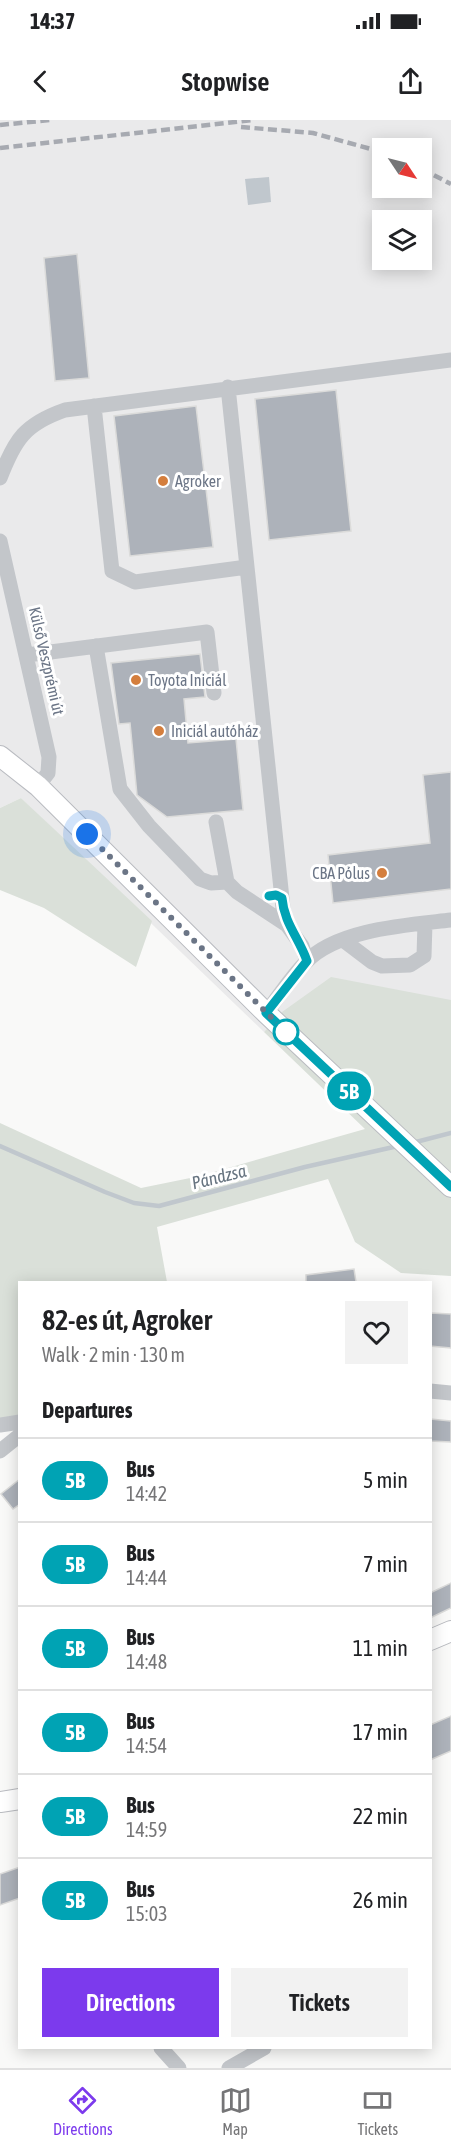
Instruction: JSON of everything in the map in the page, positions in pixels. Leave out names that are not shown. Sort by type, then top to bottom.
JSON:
[{"type":"main road","points":[[0,756],[38,786],[266,1013],[451,1187]]},
{"type":"main road","points":[[432,1639],[451,1631]]},
{"type":"main road","points":[[0,1802],[18,1798]]},
{"type":"street","points":[[0,478],[19,436],[40,418],[65,410],[228,387],[451,360]]},
{"type":"street","points":[[228,387],[282,898],[287,925]]},
{"type":"street","points":[[94,406],[112,571],[135,582],[247,567]]},
{"type":"street","name":"Külső Veszprémi út","points":[[0,541],[50,757],[48,773],[38,786]]},
{"type":"street","points":[[27,655],[207,632],[214,693]]},
{"type":"street","points":[[96,646],[120,789],[149,826],[200,879],[211,883],[227,882]]},
{"type":"street","points":[[216,822],[227,882],[237,892],[287,925],[302,946],[307,961]]},
{"type":"street","points":[[267,912],[264,904],[268,897],[276,895],[282,898]]},
{"type":"street","points":[[266,1013],[307,961],[343,940],[361,934],[451,920]]},
{"type":"street","points":[[343,940],[376,964],[410,965],[424,956],[425,923]]},
{"type":"street","points":[[432,1391],[451,1393]]},
{"type":"street","points":[[0,1425],[18,1422]]},
{"type":"street","points":[[0,1451],[18,1437]]},
{"type":"street","points":[[162,2049],[180,2068]]},
{"type":"street","points":[[229,2068],[262,2049]]},
{"type":"shaded area","points":[[0,120],[451,120],[451,1000],[282,1012],[264,1032],[21,798],[0,808]]},
{"type":"shaded area","points":[[269,177],[271,202],[248,205],[245,179]]},
{"type":"shaded area","points":[[21,798],[152,921],[136,967],[44,908],[0,890],[0,808]]},
{"type":"shaded area","points":[[331,977],[451,1000],[451,1276],[401,1273],[355,1242],[328,1179],[157,1227],[167,1281],[18,1281],[18,1418],[0,1428],[0,1123],[141,1188],[200,1176],[365,1129],[264,1032],[282,1012]]},
{"type":"building","points":[[77,254],[89,378],[55,381],[44,258]]},
{"type":"building","points":[[336,390],[351,531],[269,540],[255,399]]},
{"type":"building","name":"Agroker","points":[[196,406],[213,547],[130,556],[114,416]]},
{"type":"building","name":"Iniciál autóház","points":[[200,654],[205,697],[184,699],[188,743],[236,739],[243,810],[167,817],[137,795],[130,723],[119,724],[111,663]]},
{"type":"building","name":"CBA Pólus","points":[[451,772],[451,889],[333,903],[328,855],[430,843],[423,775]]},
{"type":"building","points":[[354,1269],[356,1281],[306,1281],[306,1275]]},
{"type":"building","points":[[432,1313],[451,1314],[451,1348],[432,1346]]},
{"type":"building","points":[[432,1419],[451,1421],[451,1442],[432,1441]]},
{"type":"building","points":[[18,1481],[18,1505],[13,1509],[1,1494]]},
{"type":"building","points":[[451,1583],[451,1608],[432,1617],[432,1592]]},
{"type":"building","points":[[451,1716],[451,1751],[432,1759],[432,1724]]},
{"type":"building","points":[[18,1868],[18,1899],[0,1905],[0,1874]]},
{"type":"waterway","name":"Pándzsa","points":[[412,1143],[451,1133]]},
{"type":"waterway","name":"Pándzsa","points":[[0,1146],[134,1203],[159,1206],[305,1167],[398,1146]]},
{"type":"railway","points":[[0,125],[50,120]]},
{"type":"railway","points":[[0,148],[253,120]]},
{"type":"railway","points":[[241,127],[313,133],[372,149]]},
{"type":"railway","points":[[432,174],[451,184]]},
{"type":"bus line","name":"5B","points":[[269,896],[276,895],[282,898],[287,925],[302,946],[307,961],[266,1013],[451,1187]]},
{"type":"place","name":"Agroker","points":[[163,481]]},
{"type":"place","name":"Toyota Iniciál","points":[[136,680]]},
{"type":"place","name":"Iniciál autóház","points":[[159,731]]},
{"type":"place","name":"CBA Pólus","points":[[382,873]]},
{"type":"route","points":[[87,834],[286,1032]]}]
